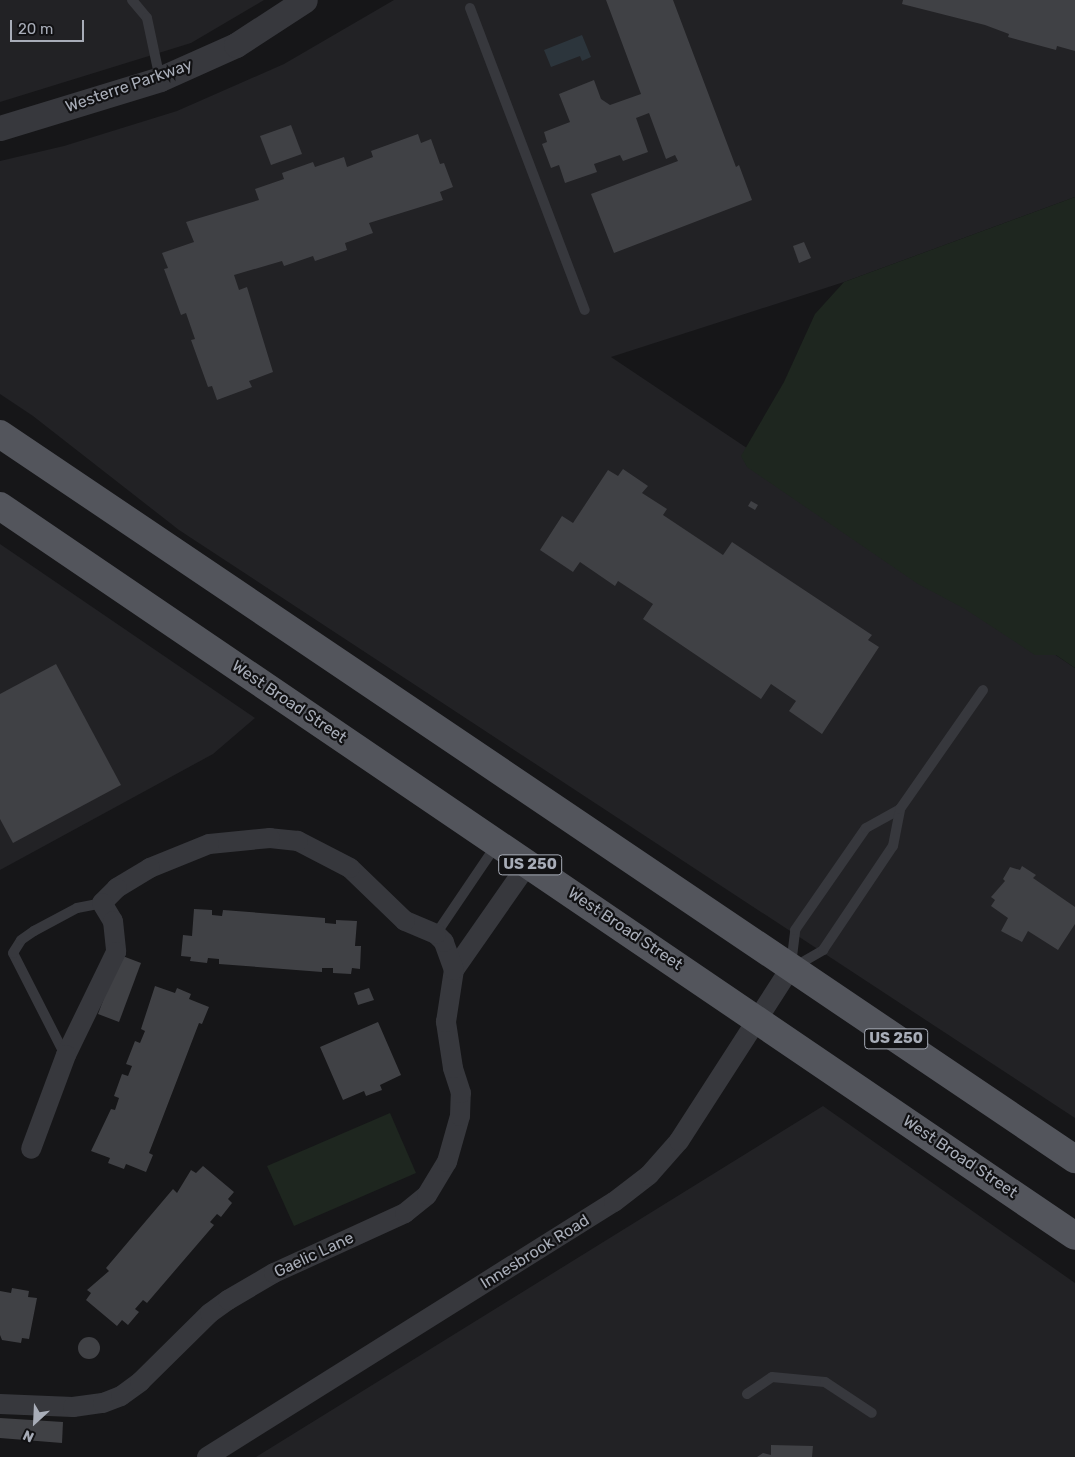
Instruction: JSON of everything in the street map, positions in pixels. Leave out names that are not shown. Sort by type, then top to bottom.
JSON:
[{"type":"main road","name":"US 250","points":[[0,434],[790,969],[1075,1159]]},
{"type":"main road","name":"West Broad Street","points":[[0,506],[1075,1236]]},
{"type":"street","name":"Westerre Parkway","points":[[0,128],[160,79],[236,45],[305,0]]},
{"type":"street","points":[[31,1149],[66,1055],[116,952],[113,921],[102,903],[117,888],[150,868],[209,844],[270,838],[298,842],[329,855],[356,873],[405,921],[436,934]]},
{"type":"street","name":"Gaelic Lane","points":[[0,1404],[73,1407],[103,1404],[121,1396],[140,1382],[210,1313],[228,1300],[274,1273],[405,1213],[427,1195],[447,1162],[460,1116],[461,1093],[453,1068],[446,1022],[454,970],[528,864]]},
{"type":"street","name":"Gaelic Lane","points":[[436,934],[444,942],[454,970]]},
{"type":"street","name":"Innesbrook Road","points":[[207,1457],[614,1202],[649,1175],[679,1141],[790,969]]},
{"type":"lane","points":[[132,0],[147,18],[160,79]]},
{"type":"lane","points":[[470,8],[584,310]]},
{"type":"lane","points":[[790,969],[823,950],[893,846],[900,809],[983,690]]},
{"type":"lane","points":[[790,969],[795,930],[800,922],[866,828],[900,809]]},
{"type":"lane","points":[[436,934],[498,843]]},
{"type":"lane","points":[[66,1055],[14,953],[21,940],[34,931],[77,908],[102,903]]},
{"type":"lane","points":[[747,1394],[772,1377],[825,1382],[872,1413]]},
{"type":"shaded area","points":[[0,0],[264,0],[191,43],[0,102]]},
{"type":"shaded area","points":[[394,0],[1075,0],[1075,197],[844,282],[611,357],[1075,668],[1075,1118],[179,530],[33,416],[0,394],[0,161],[64,146],[177,111],[284,64]]},
{"type":"shaded area","points":[[582,35],[591,57],[582,61],[580,56],[551,67],[544,50]]},
{"type":"shaded area","points":[[1075,197],[1075,668],[1056,655],[1035,655],[965,609],[918,584],[747,467],[741,456],[784,382],[815,314],[844,282]]},
{"type":"shaded area","points":[[0,544],[255,718],[213,754],[0,870]]},
{"type":"shaded area","points":[[823,1106],[1075,1283],[1075,1457],[256,1457]]},
{"type":"shaded area","points":[[390,1113],[416,1173],[294,1226],[267,1166]]},
{"type":"building","points":[[606,0],[673,0],[736,167],[739,165],[752,200],[614,253],[591,194],[678,161],[675,155],[666,159],[649,113],[636,118],[648,152],[623,161],[620,155],[594,164],[597,172],[565,183],[559,165],[551,168],[542,144],[547,142],[544,132],[570,122],[559,94],[594,80],[601,99],[610,105],[641,94]]},
{"type":"building","points":[[903,0],[1075,0],[1075,51],[1057,46],[1056,50],[1008,37],[1009,34],[985,25],[902,4]]},
{"type":"building","points":[[291,125],[302,154],[271,165],[260,136]]},
{"type":"building","points":[[418,134],[421,143],[431,139],[440,164],[444,163],[453,187],[440,192],[443,200],[369,223],[373,233],[345,243],[347,250],[315,261],[313,256],[284,266],[282,261],[234,275],[239,290],[247,287],[273,372],[249,381],[252,387],[217,400],[212,386],[208,387],[191,340],[195,339],[186,313],[181,315],[164,269],[168,268],[162,253],[194,242],[186,222],[259,200],[255,189],[284,179],[282,173],[313,162],[315,167],[344,157],[347,167],[373,157],[371,151]]},
{"type":"building","points":[[804,242],[811,258],[799,263],[793,246]]},
{"type":"building","points":[[623,469],[648,486],[642,493],[667,509],[663,515],[723,555],[732,542],[872,635],[868,640],[879,647],[822,734],[789,711],[796,701],[771,684],[761,699],[643,619],[653,604],[618,581],[615,586],[580,562],[573,572],[540,550],[562,516],[573,523],[608,470],[618,476]]},
{"type":"building","points":[[751,501],[758,505],[755,510],[748,506]]},
{"type":"building","points":[[56,664],[121,785],[13,843],[0,819],[0,694]]},
{"type":"building","points":[[1022,866],[1036,875],[1033,878],[1075,907],[1075,924],[1058,950],[1028,931],[1022,942],[1001,931],[1008,918],[991,906],[995,900],[991,897],[1005,881],[1003,879],[1010,867],[1020,870]]},
{"type":"building","points":[[194,909],[212,910],[212,915],[222,916],[223,910],[325,918],[325,923],[336,924],[336,920],[357,921],[355,946],[361,946],[360,969],[352,968],[351,974],[333,973],[333,968],[322,968],[322,972],[219,964],[219,959],[208,958],[207,963],[190,961],[191,957],[181,956],[183,935],[192,936]]},
{"type":"building","points":[[120,955],[141,963],[119,1022],[98,1014]]},
{"type":"building","points":[[155,986],[175,993],[177,988],[191,994],[189,999],[209,1007],[202,1024],[199,1023],[149,1153],[153,1155],[146,1172],[126,1164],[124,1169],[108,1163],[110,1158],[91,1151],[111,1109],[115,1110],[119,1098],[114,1096],[122,1074],[128,1076],[132,1066],[126,1064],[135,1041],[140,1043],[145,1031],[141,1029]]},
{"type":"building","points":[[369,988],[374,1000],[358,1005],[354,993]]},
{"type":"building","points":[[378,1022],[401,1075],[380,1085],[382,1090],[366,1096],[364,1091],[343,1100],[320,1047]]},
{"type":"building","points":[[203,1166],[234,1192],[228,1199],[232,1203],[221,1217],[217,1214],[210,1222],[214,1225],[147,1303],[143,1300],[135,1309],[139,1312],[128,1325],[122,1320],[117,1326],[86,1300],[91,1293],[87,1290],[109,1271],[106,1268],[173,1189],[177,1193],[191,1170],[196,1173]]},
{"type":"building","points":[[12,1288],[29,1291],[28,1297],[37,1298],[29,1339],[22,1338],[21,1343],[2,1340],[0,1335],[0,1291],[11,1293]]},
{"type":"building","points":[[89,1337],[97,1340],[100,1348],[97,1356],[89,1359],[81,1356],[78,1348],[81,1340]]},
{"type":"building","points":[[0,1418],[63,1422],[62,1443],[0,1438]]},
{"type":"building","points":[[771,1445],[813,1446],[812,1457],[757,1457],[763,1453],[771,1455]]}]
